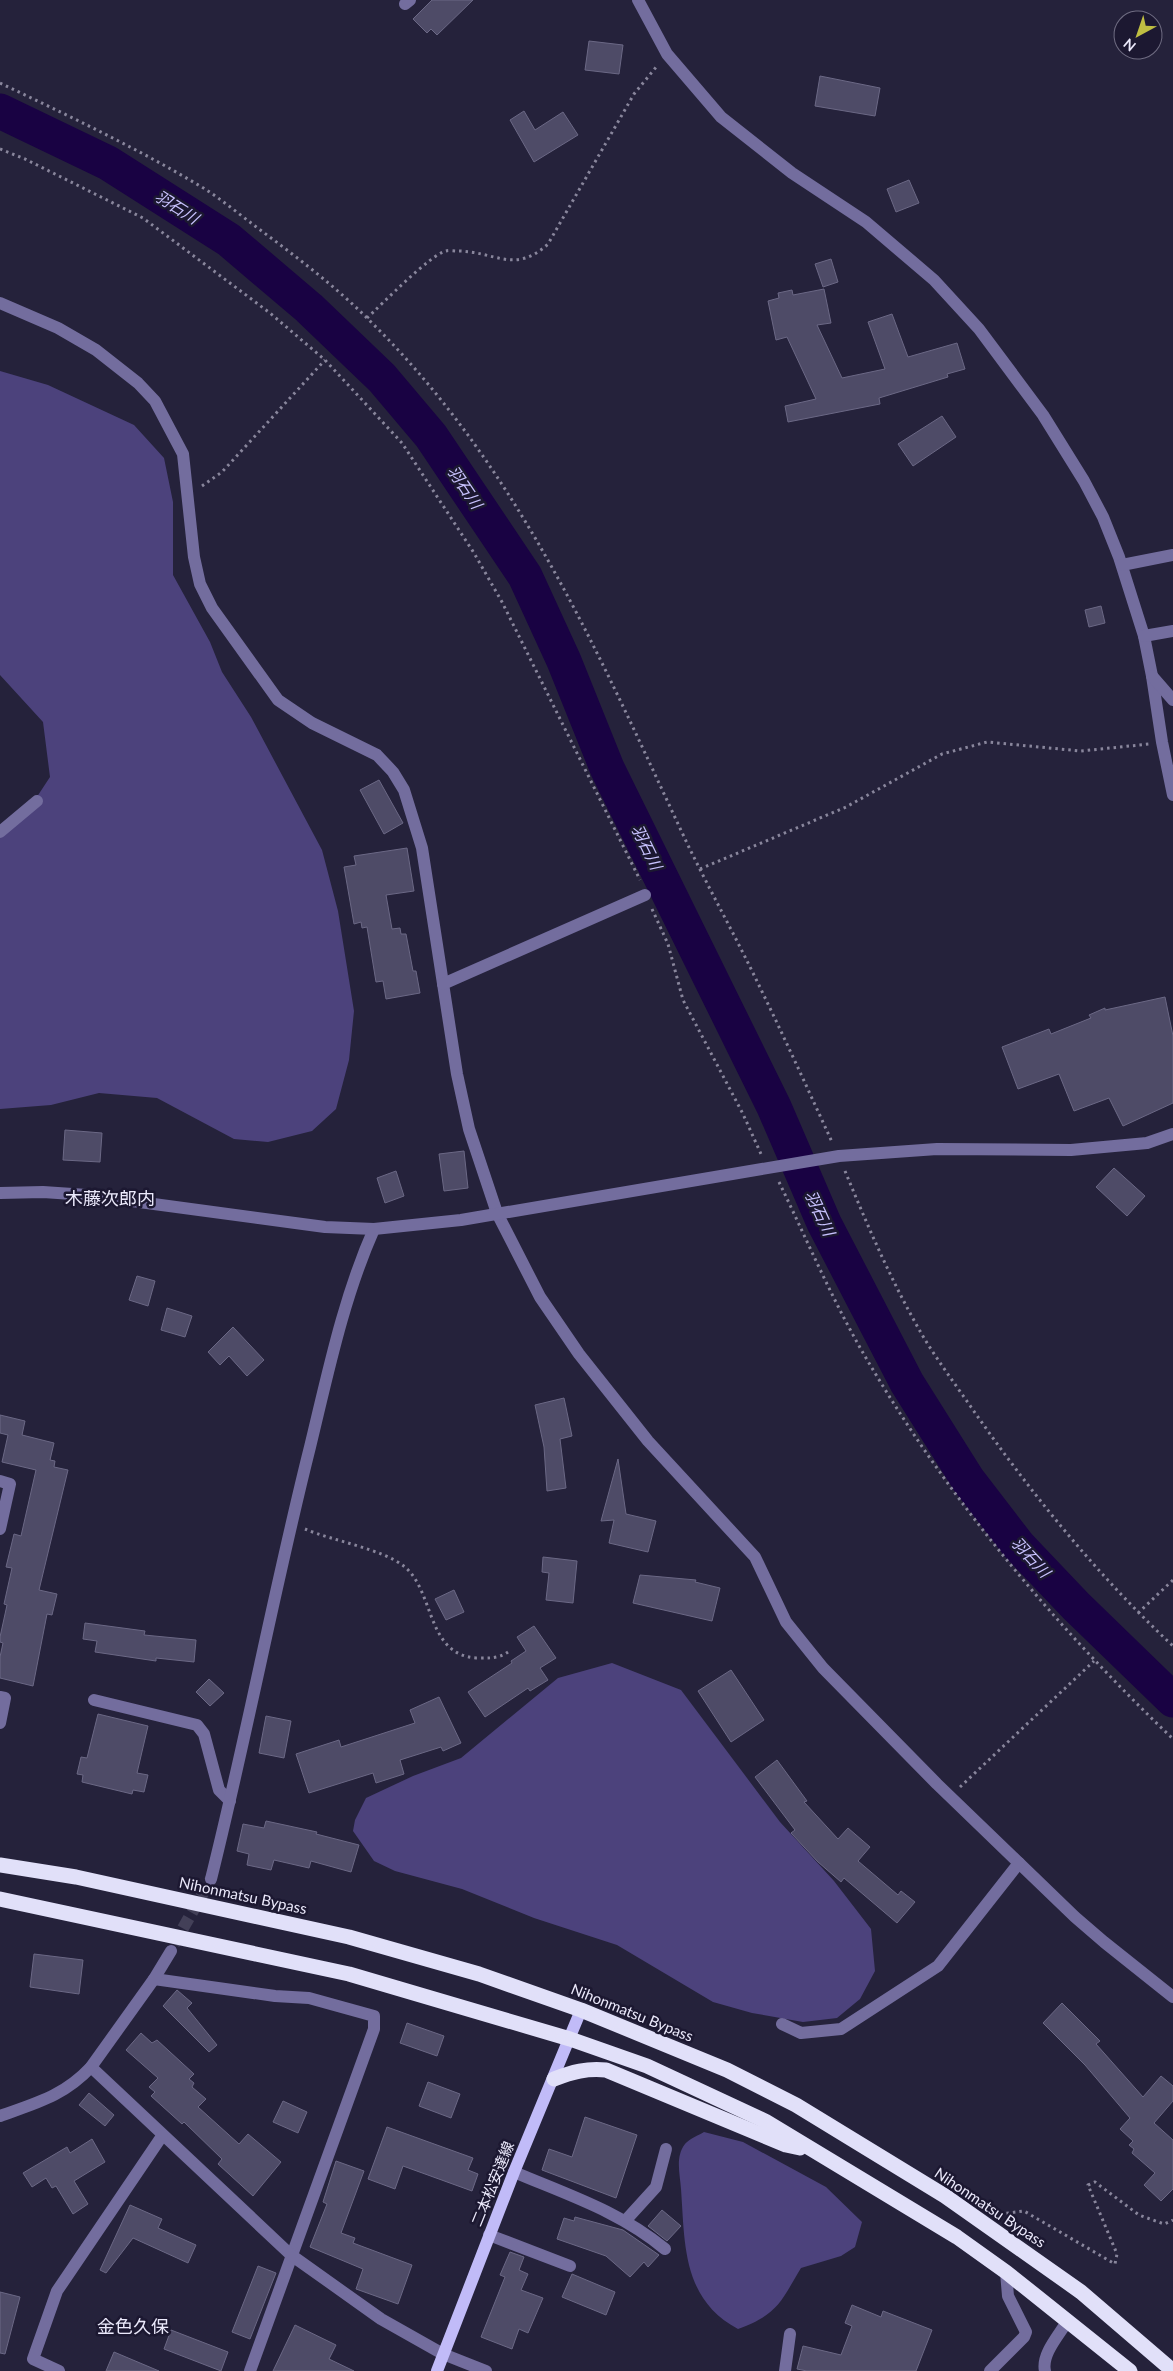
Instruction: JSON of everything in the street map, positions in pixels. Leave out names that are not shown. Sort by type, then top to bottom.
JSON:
[{"type":"highway","name":"Nihonmatsu Bypass","points":[[0,1865],[76,1877],[349,1937],[479,1974],[581,2010],[727,2070],[796,2105],[975,2217],[1080,2292],[1173,2371]]},
{"type":"highway","points":[[0,1899],[349,1974],[570,2039],[647,2066],[765,2121],[957,2237],[1068,2320],[1130,2371]]},
{"type":"highway","points":[[554,2079],[574,2072],[592,2069],[606,2070],[786,2145],[819,2152]]},
{"type":"highway","points":[[1080,2292],[1173,2357]]},
{"type":"main road","name":"二本松安達線","points":[[436,2371],[514,2172],[581,2010]]},
{"type":"street","points":[[638,0],[667,54],[721,117],[792,173],[866,222],[934,280],[979,329],[1042,415],[1084,481],[1103,517],[1122,565],[1144,636],[1173,795]]},
{"type":"street","points":[[0,302],[58,328],[96,350],[138,383],[154,401],[183,454],[194,557],[200,584],[212,608],[278,700],[298,715],[377,755],[393,772],[404,790],[422,848],[458,1074],[469,1129],[497,1213],[540,1296],[579,1354],[654,1448],[755,1557],[786,1622],[823,1668],[949,1796],[1019,1863],[1104,1942],[1173,1997]]},
{"type":"street","points":[[1122,565],[1173,555]]},
{"type":"street","points":[[1144,636],[1173,631]]},
{"type":"street","points":[[1152,676],[1173,700]]},
{"type":"street","points":[[0,832],[37,801]]},
{"type":"street","points":[[443,984],[645,895]]},
{"type":"street","points":[[0,1193],[43,1192],[87,1195],[326,1227],[374,1229],[460,1220],[836,1157],[937,1149],[1071,1150],[1147,1143],[1173,1134]]},
{"type":"street","points":[[211,1879],[291,1523],[348,1294],[374,1229]]},
{"type":"street","points":[[0,1481],[10,1484],[0,1529]]},
{"type":"street","points":[[0,1697],[5,1698],[0,1723]]},
{"type":"street","points":[[94,1700],[197,1725],[204,1734],[219,1790],[230,1801]]},
{"type":"street","points":[[782,2024],[801,2034],[841,2029],[938,1966],[1019,1863]]},
{"type":"street","points":[[0,2116],[50,2098],[67,2089],[91,2067],[154,1979],[171,1951]]},
{"type":"street","points":[[154,1979],[275,1996],[309,1998],[374,2016],[374,2029],[250,2371]]},
{"type":"street","points":[[91,2067],[162,2136],[291,2255],[381,2319],[443,2354],[486,2371]]},
{"type":"street","points":[[59,2371],[33,2359],[57,2291],[162,2136]]},
{"type":"street","points":[[626,2220],[656,2187],[666,2148]]},
{"type":"street","points":[[514,2172],[626,2220],[665,2249]]},
{"type":"street","points":[[489,2235],[570,2266]]},
{"type":"street","points":[[990,2371],[1024,2337],[1026,2332],[1008,2296],[1006,2272]]},
{"type":"street","points":[[1045,2371],[1044,2366],[1048,2352],[1068,2320]]},
{"type":"street","points":[[785,2371],[790,2334]]},
{"type":"path","points":[[367,318],[431,260],[446,250],[465,251],[506,261],[521,260],[537,254],[548,244],[634,94],[667,54]]},
{"type":"path","points":[[0,83],[93,128],[207,190],[278,243],[367,318],[436,394],[482,452],[517,506],[578,613],[700,869],[754,975],[871,1234],[924,1338],[1009,1462],[1074,1541],[1138,1613],[1173,1646]]},
{"type":"path","points":[[0,149],[25,159],[143,218],[270,313],[325,360],[402,443],[474,553],[502,602],[636,869],[645,895],[668,944],[683,1000],[871,1367],[908,1424],[1000,1553],[1094,1660],[1173,1739]]},
{"type":"path","points":[[188,497],[222,472],[325,360]]},
{"type":"path","points":[[700,869],[846,807],[942,754],[987,742],[1081,751],[1162,742]]},
{"type":"path","points":[[291,1523],[318,1534],[366,1549],[406,1568],[423,1594],[438,1633],[455,1653],[463,1657],[488,1658],[501,1657],[508,1652]]},
{"type":"path","points":[[1138,1613],[1173,1580]]},
{"type":"path","points":[[949,1796],[1094,1660]]},
{"type":"path","points":[[975,2217],[1024,2211],[1114,2264],[1117,2254],[1088,2185],[1095,2182],[1139,2215],[1164,2224],[1173,2220]]},
{"type":"shaded area","points":[[0,371],[48,385],[134,425],[164,458],[173,502],[173,575],[210,642],[222,672],[251,717],[322,850],[338,911],[354,1011],[349,1060],[336,1109],[312,1131],[268,1142],[234,1139],[157,1098],[99,1093],[51,1105],[0,1109],[0,836],[25,815],[50,777],[43,722],[0,675]]},
{"type":"shaded area","points":[[612,1663],[681,1690],[780,1822],[834,1881],[871,1929],[875,1971],[860,1999],[837,2018],[803,2022],[752,2013],[713,2002],[617,1945],[534,1918],[462,1889],[395,1871],[374,1861],[353,1831],[355,1820],[366,1798],[413,1776],[461,1758],[558,1678]]},
{"type":"shaded area","points":[[704,2132],[743,2142],[826,2187],[862,2222],[855,2247],[841,2256],[801,2268],[777,2306],[762,2318],[738,2329],[720,2317],[706,2302],[696,2286],[686,2250],[679,2160],[685,2144]]},
{"type":"building","points":[[432,0],[473,0],[437,35],[431,29],[427,33],[413,19]]},
{"type":"building","points":[[589,41],[623,45],[619,74],[585,70]]},
{"type":"building","points":[[820,76],[880,88],[875,116],[815,106]]},
{"type":"building","points":[[524,111],[535,130],[563,112],[578,135],[534,162],[510,120]]},
{"type":"building","points":[[909,180],[919,203],[896,212],[887,189]]},
{"type":"building","points":[[831,259],[838,282],[823,287],[815,264]]},
{"type":"building","points":[[824,289],[831,323],[817,325],[842,378],[885,369],[868,322],[892,314],[908,357],[957,343],[965,369],[947,374],[948,377],[879,398],[880,404],[788,422],[785,406],[816,399],[787,337],[776,340],[768,301],[779,298],[778,293],[792,290],[793,295]]},
{"type":"building","points":[[942,416],[956,437],[913,466],[898,444]]},
{"type":"building","points":[[1101,606],[1105,623],[1089,627],[1085,610]]},
{"type":"building","points":[[379,780],[403,823],[384,834],[360,790]]},
{"type":"building","points":[[407,848],[414,891],[386,895],[392,929],[400,928],[401,934],[406,934],[413,971],[416,971],[420,993],[386,999],[383,981],[376,982],[367,927],[362,928],[361,922],[354,924],[344,867],[356,865],[354,856]]},
{"type":"building","points":[[1165,997],[1173,1036],[1173,1103],[1123,1126],[1109,1098],[1074,1111],[1059,1074],[1018,1089],[1002,1047],[1049,1029],[1051,1034],[1091,1018],[1089,1015],[1105,1008],[1105,1010]]},
{"type":"building","points":[[65,1130],[102,1133],[100,1162],[63,1160]]},
{"type":"building","points":[[464,1151],[468,1188],[444,1191],[439,1154]]},
{"type":"building","points":[[1114,1168],[1145,1196],[1127,1216],[1096,1187]]},
{"type":"building","points":[[396,1171],[404,1196],[385,1203],[377,1178]]},
{"type":"building","points":[[137,1276],[155,1281],[148,1306],[129,1300]]},
{"type":"building","points":[[167,1308],[192,1316],[185,1337],[161,1330]]},
{"type":"building","points":[[233,1327],[264,1360],[247,1376],[229,1356],[220,1365],[208,1352]]},
{"type":"building","points":[[564,1398],[572,1436],[560,1439],[566,1488],[547,1491],[544,1447],[535,1405]]},
{"type":"building","points":[[0,1415],[25,1421],[22,1435],[54,1443],[50,1460],[55,1461],[54,1467],[68,1470],[39,1590],[57,1594],[52,1615],[47,1614],[33,1686],[0,1678],[0,1657],[3,1643],[0,1642],[0,1637],[7,1605],[4,1604],[12,1568],[6,1567],[14,1534],[21,1536],[36,1470],[2,1462],[8,1435],[0,1433]]},
{"type":"building","points":[[618,1459],[626,1514],[656,1521],[648,1552],[609,1543],[614,1520],[601,1521]]},
{"type":"building","points":[[543,1557],[577,1561],[573,1603],[546,1600],[549,1573],[542,1572]]},
{"type":"building","points":[[640,1575],[696,1580],[695,1582],[720,1588],[712,1621],[633,1603]]},
{"type":"building","points":[[454,1590],[464,1612],[446,1620],[435,1599]]},
{"type":"building","points":[[85,1623],[145,1631],[144,1635],[196,1640],[194,1662],[156,1658],[156,1661],[95,1652],[97,1641],[83,1639]]},
{"type":"building","points":[[534,1626],[556,1658],[540,1668],[548,1680],[530,1691],[528,1688],[485,1717],[468,1692],[512,1663],[511,1661],[526,1651],[517,1637]]},
{"type":"building","points":[[731,1670],[764,1720],[731,1742],[698,1691]]},
{"type":"building","points":[[209,1679],[224,1693],[210,1706],[196,1692]]},
{"type":"building","points":[[439,1697],[461,1743],[443,1751],[441,1747],[400,1760],[404,1774],[376,1783],[373,1773],[309,1793],[296,1754],[339,1740],[341,1747],[415,1723],[410,1710]]},
{"type":"building","points":[[98,1714],[148,1726],[137,1773],[148,1775],[144,1792],[133,1790],[132,1794],[82,1782],[83,1775],[77,1774],[81,1757],[87,1758]]},
{"type":"building","points":[[266,1716],[291,1721],[284,1758],[259,1753]]},
{"type":"building","points":[[777,1760],[807,1801],[804,1802],[838,1839],[848,1828],[870,1847],[858,1861],[898,1895],[901,1891],[915,1902],[897,1923],[844,1878],[841,1882],[818,1862],[791,1833],[795,1830],[755,1777]]},
{"type":"building","points":[[266,1821],[317,1832],[316,1834],[359,1845],[351,1872],[311,1861],[309,1868],[274,1860],[271,1870],[247,1865],[249,1854],[237,1851],[243,1824],[264,1828]]},
{"type":"building","points":[[34,1954],[83,1960],[79,1994],[30,1987]]},
{"type":"building","points":[[177,1990],[192,2003],[187,2008],[217,2045],[209,2052],[163,2006]]},
{"type":"building","points":[[1062,2003],[1100,2041],[1096,2044],[1143,2097],[1161,2076],[1173,2086],[1173,2101],[1154,2123],[1173,2140],[1173,2189],[1161,2201],[1144,2185],[1155,2173],[1132,2153],[1134,2149],[1129,2145],[1133,2141],[1120,2129],[1130,2118],[1085,2065],[1043,2023]]},
{"type":"building","points":[[407,2023],[444,2036],[437,2056],[400,2043]]},
{"type":"building","points":[[141,2033],[152,2043],[157,2040],[194,2074],[189,2079],[194,2083],[192,2087],[206,2099],[198,2107],[239,2144],[248,2134],[281,2162],[253,2196],[218,2164],[222,2159],[184,2122],[182,2124],[151,2096],[155,2092],[149,2087],[158,2078],[126,2050]]},
{"type":"building","points":[[428,2082],[460,2094],[451,2118],[419,2106]]},
{"type":"building","points":[[89,2093],[114,2115],[105,2126],[79,2105]]},
{"type":"building","points":[[283,2101],[307,2112],[298,2133],[273,2122]]},
{"type":"building","points":[[585,2117],[637,2135],[616,2198],[542,2170],[549,2149],[572,2157]]},
{"type":"building","points":[[387,2127],[473,2158],[468,2170],[478,2174],[472,2191],[403,2166],[395,2189],[368,2179]]},
{"type":"building","points":[[92,2139],[105,2162],[74,2181],[88,2204],[73,2214],[56,2186],[52,2188],[46,2178],[32,2187],[23,2173],[67,2147],[70,2153]]},
{"type":"building","points":[[336,2161],[364,2171],[341,2233],[355,2238],[353,2243],[412,2265],[398,2304],[356,2289],[363,2269],[310,2247],[327,2204],[323,2202]]},
{"type":"building","points":[[130,2205],[162,2219],[158,2228],[196,2245],[188,2263],[133,2238],[106,2273],[100,2270]]},
{"type":"building","points":[[662,2210],[681,2226],[667,2241],[648,2226]]},
{"type":"building","points":[[575,2217],[623,2230],[659,2255],[648,2267],[644,2262],[630,2277],[606,2256],[557,2239],[564,2218],[574,2221]]},
{"type":"building","points":[[510,2252],[524,2257],[519,2270],[528,2274],[521,2290],[543,2298],[528,2333],[519,2329],[512,2349],[481,2337],[505,2277],[500,2275]]},
{"type":"building","points":[[258,2266],[276,2273],[250,2339],[232,2332]]},
{"type":"building","points":[[572,2274],[615,2292],[606,2315],[562,2297]]},
{"type":"building","points":[[0,2292],[20,2297],[5,2354],[0,2353]]},
{"type":"building","points":[[852,2305],[881,2317],[883,2311],[932,2330],[916,2371],[807,2371],[797,2369],[803,2346],[841,2355],[852,2326],[845,2323]]},
{"type":"building","points":[[295,2325],[336,2345],[329,2359],[354,2371],[273,2371]]},
{"type":"building","points":[[171,2330],[228,2352],[221,2371],[164,2349]]},
{"type":"building","points":[[114,2352],[159,2371],[106,2371]]},
{"type":"waterway","name":"羽石川","points":[[0,111],[108,163],[229,240],[309,308],[382,378],[431,436],[525,576],[564,661],[607,768],[774,1107],[824,1223],[907,1383],[968,1480],[1018,1545],[1076,1606],[1173,1700]]},
{"type":"tunnel","points":[[174,1944],[211,1879]]},
{"type":"district","name":"木藤次郎内","points":[[110,1199]]},
{"type":"district","name":"金色久保","points":[[133,2327]]}]
